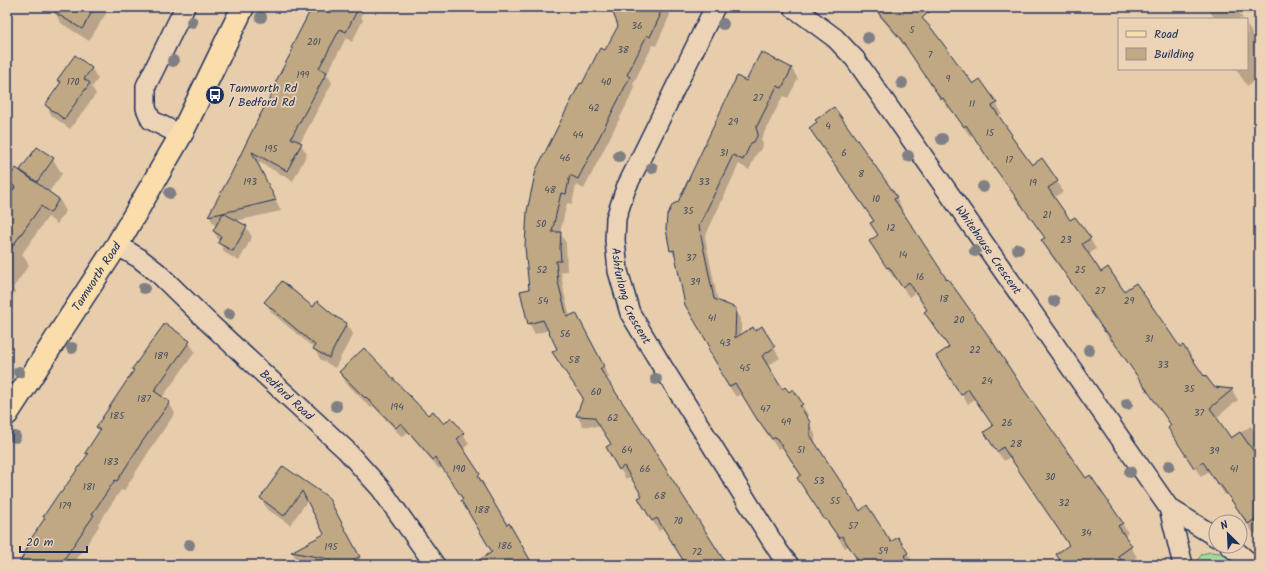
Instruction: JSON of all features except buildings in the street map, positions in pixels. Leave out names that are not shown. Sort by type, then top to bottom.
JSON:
[{"type":"main road","name":"Tamworth Road","points":[[7,414],[117,245],[181,135],[243,7]]},
{"type":"street","points":[[181,135],[151,120],[146,108],[146,86],[185,7]]},
{"type":"street","name":"Ashfurlong Crescent","points":[[715,7],[626,188],[616,218],[615,240],[618,271],[630,313],[779,552],[789,565]]},
{"type":"street","name":"Whitehouse Crescent","points":[[792,7],[835,38],[855,59],[1169,508],[1183,565]]},
{"type":"street","name":"Bedford Road","points":[[117,245],[139,258],[158,272],[207,321],[346,450],[381,488],[435,565]]},
{"type":"street","name":"Whitehouse Crescent","points":[[1169,508],[1208,532]]},
{"type":"street","points":[[1239,554],[1252,565]]},
{"type":"green space","points":[[1208,552],[1208,554],[1222,554],[1239,565],[1194,565],[1202,554]]},
{"type":"place","name":"Tamworth Rd / Bedford Rd","points":[[215,95]]}]
